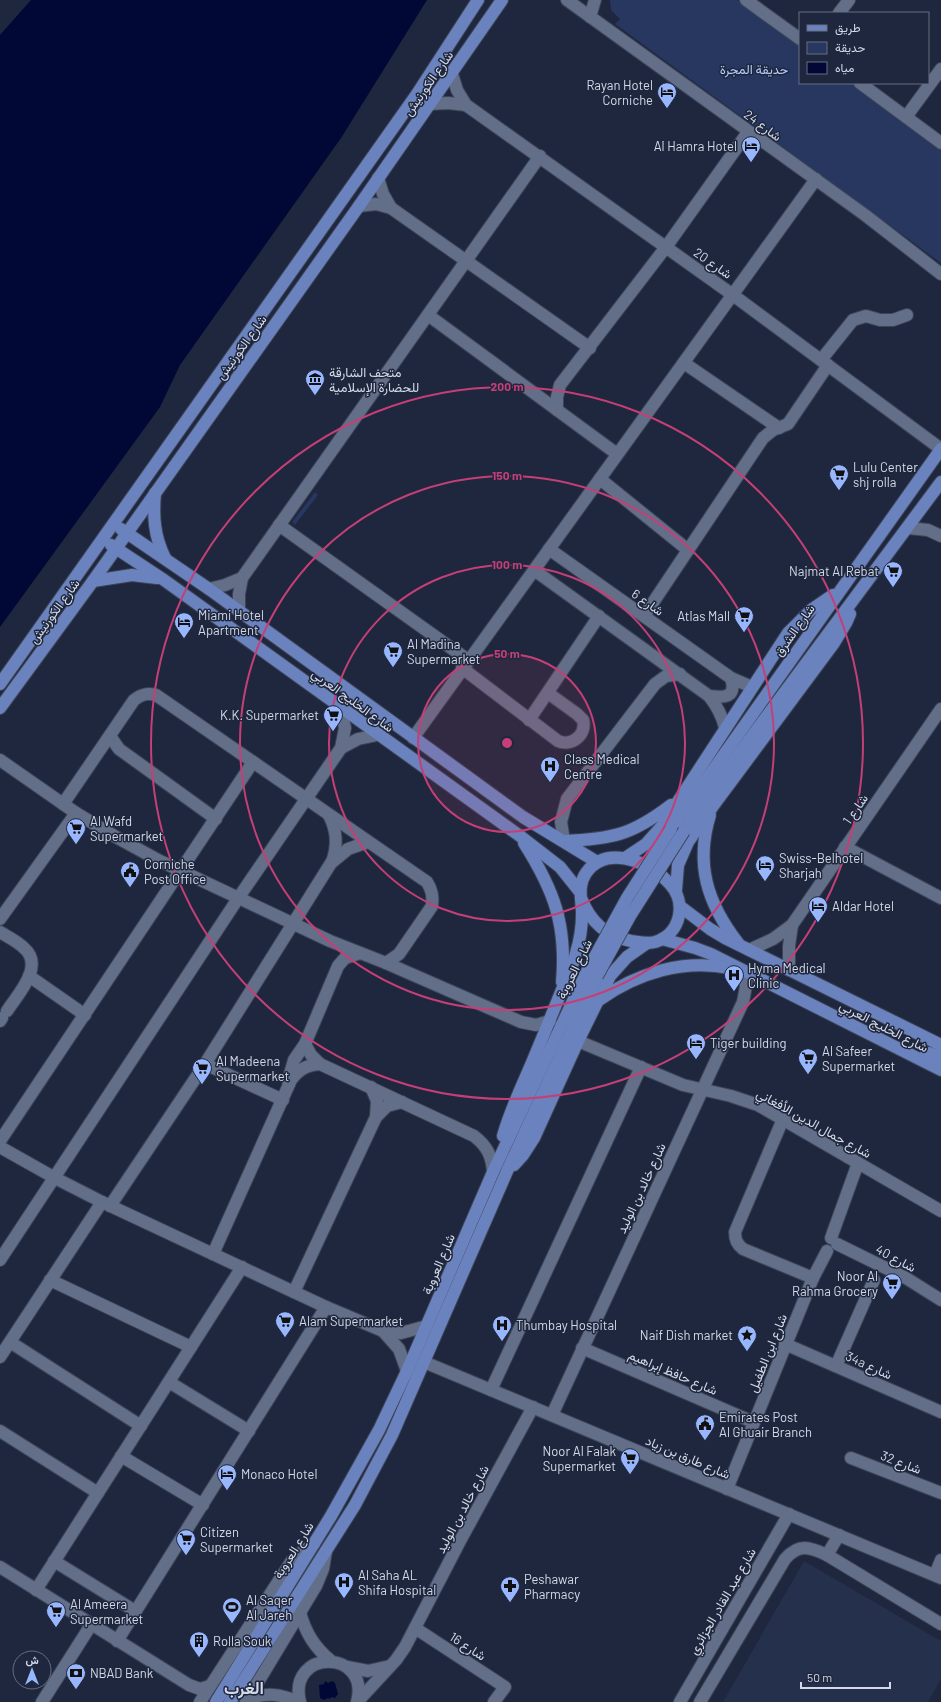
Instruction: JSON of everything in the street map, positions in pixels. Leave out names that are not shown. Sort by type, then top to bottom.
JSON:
[{"type":"main road","name":"شارع الكورنيش","points":[[0,684],[408,107],[478,0]]},
{"type":"main road","name":"شارع الكورنيش","points":[[0,708],[94,581],[155,492],[359,206],[429,104],[452,74],[502,0]]},
{"type":"main road","name":"شارع الشرق","points":[[671,829],[941,449]]},
{"type":"main road","points":[[508,1169],[523,1155],[534,1138],[604,986],[618,966],[632,954],[647,943],[662,939],[670,933],[676,925],[680,916],[681,907],[676,890],[676,878],[682,853],[713,806],[834,643],[846,623],[853,601],[941,482]]},
{"type":"main road","points":[[155,492],[154,527],[160,548],[165,558]]},
{"type":"main road","name":"شارع الخليج العربي","points":[[114,524],[209,589],[523,817],[597,862]]},
{"type":"main road","name":"شارع الخليج العربي","points":[[102,540],[164,580],[341,709],[520,836],[560,867],[580,895]]},
{"type":"main road","points":[[94,581],[132,575],[154,577],[164,580]]},
{"type":"main road","points":[[625,858],[636,852],[654,836],[684,793],[788,633],[812,610],[839,591]]},
{"type":"main road","name":"شارع العروبة","points":[[216,1702],[314,1544],[364,1459],[407,1371],[498,1161],[592,974],[720,778],[853,601]]},
{"type":"main road","points":[[287,670],[291,664],[299,663],[319,676],[346,689]]},
{"type":"main road","points":[[564,841],[601,839],[616,836],[631,830],[659,814],[684,793]]},
{"type":"main road","points":[[713,806],[705,836],[704,851],[706,881],[714,907],[721,919],[745,948]]},
{"type":"main road","name":"شارع العروبة","points":[[230,1702],[327,1550],[380,1459],[403,1411],[592,974],[627,898],[671,829]]},
{"type":"main road","points":[[520,836],[551,892],[558,914],[563,943],[563,970],[560,996]]},
{"type":"main road","points":[[498,1161],[511,1112],[574,961],[580,940],[582,919],[580,895],[585,875],[590,867],[597,862],[611,857],[625,858],[659,873],[676,890]]},
{"type":"main road","points":[[580,895],[585,909],[601,928],[612,935],[624,939],[647,943]]},
{"type":"main road","name":"شارع الخليج العربي","points":[[681,907],[710,929],[745,948],[941,1045]]},
{"type":"main road","name":"شارع الخليج العربي","points":[[662,939],[696,948],[941,1070]]},
{"type":"main road","points":[[598,1000],[633,980],[653,972],[673,967],[715,965],[744,971]]},
{"type":"main road","points":[[924,1061],[924,1057],[929,1053],[941,1057]]},
{"type":"street","name":"شارع 24","points":[[567,0],[748,132],[816,179],[941,274]]},
{"type":"street","points":[[590,17],[595,0]]},
{"type":"street","points":[[840,12],[849,0]]},
{"type":"street","points":[[752,2],[799,38]]},
{"type":"street","points":[[906,117],[941,69]]},
{"type":"street","name":"شارع 20","points":[[452,74],[457,90],[466,105],[540,156],[733,295],[941,449]]},
{"type":"street","points":[[861,84],[941,143]]},
{"type":"street","name":"شارع 20","points":[[429,104],[448,103],[466,105]]},
{"type":"street","points":[[557,410],[557,397],[560,385],[666,248],[748,132]]},
{"type":"street","points":[[239,611],[239,594],[242,578],[540,156]]},
{"type":"street","points":[[378,178],[383,194],[391,208]]},
{"type":"street","points":[[413,738],[816,179]]},
{"type":"street","points":[[359,206],[376,204],[391,208],[467,260],[590,348]]},
{"type":"street","points":[[428,315],[617,454]]},
{"type":"street","points":[[644,616],[763,438],[773,430],[788,424],[791,420],[825,362],[853,320],[866,316],[880,320],[893,320],[907,315]]},
{"type":"street","points":[[684,363],[779,428]]},
{"type":"street","points":[[537,396],[560,385]]},
{"type":"street","points":[[600,479],[688,550]]},
{"type":"street","points":[[279,525],[465,664],[530,720],[562,743],[572,743],[583,730],[584,725],[581,717],[548,693]]},
{"type":"street","points":[[908,528],[928,530],[941,536]]},
{"type":"street","name":"شارع 6","points":[[549,549],[731,678],[752,687]]},
{"type":"street","points":[[534,570],[709,696],[719,711],[725,728]]},
{"type":"street","points":[[209,589],[225,585],[242,578]]},
{"type":"street","points":[[530,720],[599,616]]},
{"type":"street","points":[[564,841],[561,830],[562,814],[571,793],[655,684],[666,676],[680,674]]},
{"type":"street","points":[[709,696],[725,697],[730,694],[733,689],[731,678]]},
{"type":"street","points":[[63,804],[134,700],[141,695],[148,693],[156,695],[426,882],[431,889],[433,897],[432,906],[402,949],[395,957],[386,963]]},
{"type":"street","points":[[0,1260],[239,897],[341,748],[344,728],[341,709]]},
{"type":"street","name":"شارع 1","points":[[745,948],[773,939],[792,925],[845,846],[941,709]]},
{"type":"street","points":[[341,748],[358,738],[378,735]]},
{"type":"street","points":[[110,736],[119,749],[216,819]]},
{"type":"street","points":[[1,762],[76,813],[126,843],[181,871],[330,941],[386,963],[521,1022],[536,1025],[550,1021]]},
{"type":"street","points":[[0,1141],[253,762]]},
{"type":"street","points":[[0,919],[76,813]]},
{"type":"street","points":[[0,1357],[50,1280],[205,1064],[331,863],[336,851],[337,838],[334,825],[328,813]]},
{"type":"street","points":[[331,863],[348,849],[368,842]]},
{"type":"street","points":[[845,846],[941,898]]},
{"type":"street","name":"شارع 1","points":[[789,970],[789,946],[792,925]]},
{"type":"street","points":[[0,932],[29,953],[32,965],[29,976],[3,1017]]},
{"type":"street","points":[[330,941],[337,950],[341,961]]},
{"type":"street","points":[[288,1088],[288,1079],[294,1060],[305,1044],[341,961],[360,952]]},
{"type":"street","name":"شارع خالد بن الوليد","points":[[552,1415],[703,1090],[745,994],[746,986],[744,971]]},
{"type":"street","points":[[29,976],[85,1015]]},
{"type":"street","name":"شارع جمال الدين الأفغاني","points":[[578,1041],[683,1085],[744,1100],[783,1119],[941,1211]]},
{"type":"street","points":[[305,1044],[311,1055],[320,1064],[462,1130],[482,1142],[489,1151],[493,1172]]},
{"type":"street","points":[[205,1064],[283,1100]]},
{"type":"street","points":[[214,1254],[296,1073],[303,1067],[311,1064],[320,1064]]},
{"type":"street","points":[[491,1390],[641,1067]]},
{"type":"street","points":[[294,1292],[376,1117],[377,1101],[371,1087]]},
{"type":"street","points":[[376,1117],[388,1106],[402,1102]]},
{"type":"street","points":[[783,1119],[735,1232],[735,1238],[742,1248],[812,1278]]},
{"type":"street","points":[[0,1147],[55,1178],[106,1204],[326,1307],[383,1331],[401,1333],[427,1326]]},
{"type":"street","name":"شارع ابن الطفيل","points":[[727,1489],[812,1278],[831,1244],[858,1163]]},
{"type":"street","name":"شارع 40","points":[[831,1244],[900,1275],[941,1300]]},
{"type":"street","points":[[36,1590],[242,1267]]},
{"type":"street","points":[[50,1280],[191,1347]]},
{"type":"street","points":[[836,1366],[874,1280]]},
{"type":"street","points":[[117,1641],[326,1307]]},
{"type":"street","points":[[383,1331],[399,1349],[407,1371]]},
{"type":"street","points":[[10,1342],[141,1426]]},
{"type":"street","name":"34a شارع","points":[[785,1344],[941,1412]]},
{"type":"street","name":"شارع حافظ إبراهيم","points":[[582,1348],[754,1422]]},
{"type":"street","name":"شارع طارق بن زياد","points":[[424,1362],[938,1576]]},
{"type":"street","points":[[168,1382],[249,1431]]},
{"type":"street","name":"شارع خالد بن الوليد","points":[[357,1702],[401,1654],[460,1541],[533,1407]]},
{"type":"street","points":[[0,1431],[98,1493]]},
{"type":"street","points":[[121,1456],[202,1505]]},
{"type":"street","name":"شارع 32","points":[[851,1458],[941,1493]]},
{"type":"street","name":"شارع عبد القادر الجزائري","points":[[680,1702],[790,1514]]},
{"type":"street","points":[[827,1555],[838,1535]]},
{"type":"street","points":[[200,1702],[291,1562],[314,1544]]},
{"type":"street","points":[[688,1688],[701,1700],[785,1559],[790,1553],[797,1549],[812,1548],[827,1555],[941,1624]]},
{"type":"street","points":[[247,1700],[300,1613],[319,1578],[327,1550]]},
{"type":"street","points":[[938,1576],[941,1560]]},
{"type":"street","points":[[54,1561],[135,1611]]},
{"type":"street","points":[[0,1567],[91,1625],[190,1685],[200,1689],[210,1686]]},
{"type":"street","points":[[300,1613],[307,1634],[320,1652],[331,1661],[339,1663],[353,1672],[359,1686],[357,1702]]},
{"type":"street","points":[[42,1702],[91,1625]]},
{"type":"street","name":"شارع 16","points":[[415,1628],[505,1687],[494,1702]]},
{"type":"street","points":[[300,1702],[298,1694],[299,1685],[307,1670],[314,1665],[331,1661]]},
{"type":"street","points":[[347,1667],[368,1671],[384,1669],[391,1666]]},
{"type":"street","points":[[247,1700],[268,1694],[278,1694],[300,1702]]},
{"type":"shaded area","points":[[804,1561],[941,1641],[941,1679],[928,1702],[723,1702]]},
{"type":"green space","name":"حديقة المجرة","points":[[610,0],[738,0],[799,44],[799,84],[853,84],[941,148],[941,263],[615,24],[620,19],[611,10]]},
{"type":"green space","points":[[315,492],[318,495],[295,525],[292,522]]},
{"type":"water","points":[[31,0],[427,0],[341,138],[180,365],[160,407],[0,627],[0,35]]},
{"type":"water","points":[[325,1681],[328,1683],[332,1681],[335,1683],[338,1694],[335,1698],[331,1697],[330,1699],[328,1698],[324,1700],[320,1698],[319,1685],[324,1684]]},
{"type":"place","name":"Rayan Hotel Corniche","points":[[667,109]]},
{"type":"place","name":"Al Hamra Hotel","points":[[751,163]]},
{"type":"place","name":"متحف الشارقة للحضارة الإسلامية","points":[[315,396]]},
{"type":"place","name":"Lulu Center shj rolla","points":[[839,491]]},
{"type":"place","name":"Najmat Al Rebat","points":[[893,588]]},
{"type":"place","name":"Atlas Mall","points":[[744,633]]},
{"type":"place","name":"Miami Hotel Apartment","points":[[184,639]]},
{"type":"place","name":"Al Madina Supermarket","points":[[393,668]]},
{"type":"place","name":"K.K. Supermarket","points":[[333,732]]},
{"type":"place","name":"Class Medical Centre","points":[[550,783]]},
{"type":"place","name":"Al Wafd Supermarket","points":[[76,845]]},
{"type":"place","name":"Swiss-Belhotel Sharjah","points":[[765,882]]},
{"type":"place","name":"Corniche Post Office","points":[[130,888]]},
{"type":"place","name":"Aldar Hotel","points":[[818,923]]},
{"type":"place","name":"Hyma Medical Clinic","points":[[734,992]]},
{"type":"place","name":"Tiger building","points":[[696,1060]]},
{"type":"place","name":"Al Safeer Supermarket","points":[[808,1075]]},
{"type":"place","name":"Al Madeena Supermarket","points":[[202,1085]]},
{"type":"place","name":"Noor Al Rahma Grocery","points":[[892,1300]]},
{"type":"place","name":"Alam Supermarket","points":[[285,1338]]},
{"type":"place","name":"Thumbay Hospital","points":[[502,1342]]},
{"type":"place","name":"Naif Dish market","points":[[747,1352]]},
{"type":"place","name":"Emirates Post Al Ghuair Branch","points":[[705,1441]]},
{"type":"place","name":"Noor Al Falak Supermarket","points":[[630,1475]]},
{"type":"place","name":"Monaco Hotel","points":[[227,1491]]},
{"type":"place","name":"Citizen Supermarket","points":[[186,1556]]},
{"type":"place","name":"Al Saha AL Shifa Hospital","points":[[344,1599]]},
{"type":"place","name":"Peshawar Pharmacy","points":[[510,1603]]},
{"type":"place","name":"Al Saqer Al Jareh","points":[[232,1624]]},
{"type":"place","name":"Al Ameera Supermarket","points":[[56,1628]]},
{"type":"place","name":"Rolla Souk","points":[[199,1658]]},
{"type":"place","name":"NBAD Bank","points":[[76,1690]]},
{"type":"district","name":"الغرب","points":[[244,1687]]}]
